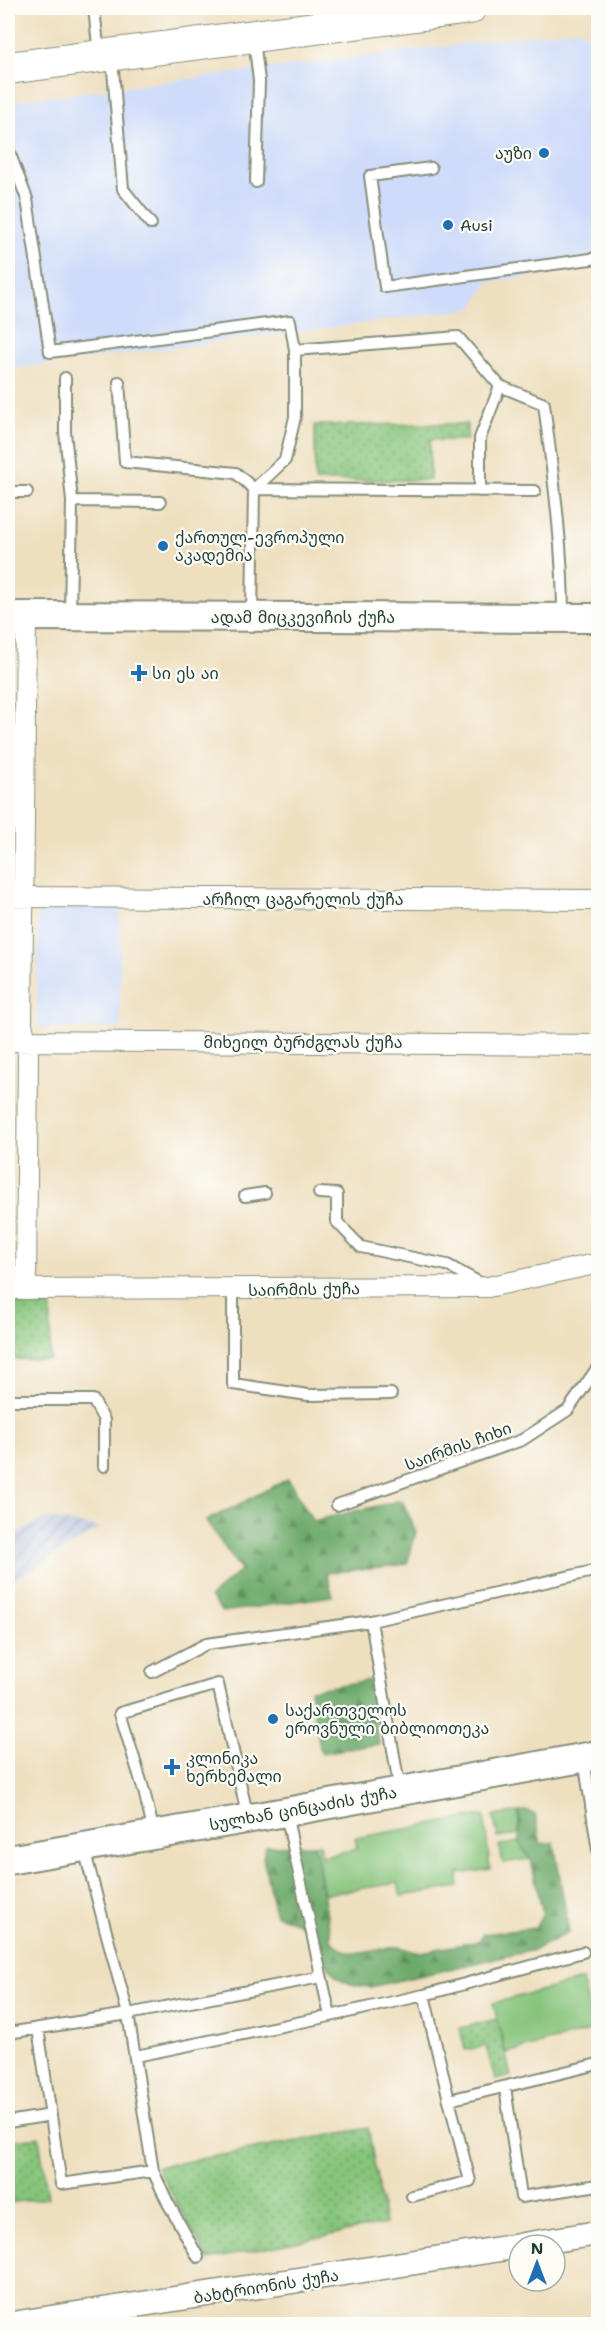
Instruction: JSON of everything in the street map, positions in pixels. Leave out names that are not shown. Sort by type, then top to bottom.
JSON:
[{"type":"main road","points":[[8,68],[471,8]]},
{"type":"main road","name":"ადამ მიცკევიჩის ქუჩა","points":[[16,616],[598,618]]},
{"type":"main road","name":"სულხან ცინცაძის ქუჩა","points":[[8,1860],[591,1756]]},
{"type":"street","points":[[16,616],[15,897],[22,1023],[16,1041],[28,1054],[17,1289]]},
{"type":"street","name":"არჩილ ცაგარელის ქუჩა","points":[[15,897],[598,900]]},
{"type":"street","name":"მიხეილ ბურძგლას ქუჩა","points":[[16,1041],[598,1045]]},
{"type":"street","name":"საირმის ქუჩა","points":[[17,1289],[233,1290],[488,1287],[590,1264],[598,1265]]},
{"type":"street","name":"ბახტრიონის ქუჩა","points":[[567,2238],[598,2233]]},
{"type":"street","name":"ბახტრიონის ქუჩა","points":[[12,2325],[507,2247]]},
{"type":"lane","points":[[94,8],[105,54],[123,189],[151,224]]},
{"type":"lane","points":[[253,35],[259,81],[256,182]]},
{"type":"lane","points":[[8,149],[27,199],[50,352],[290,321],[296,350],[295,417],[285,460],[254,489],[252,617]]},
{"type":"lane","points":[[431,168],[370,176],[385,287],[598,258]]},
{"type":"lane","points":[[296,350],[458,338],[500,386],[544,405],[555,490],[563,582],[563,618]]},
{"type":"lane","points":[[66,378],[65,432],[72,501],[70,617]]},
{"type":"lane","points":[[118,382],[125,462],[236,473],[254,489],[535,491]]},
{"type":"lane","points":[[480,490],[480,438],[500,386]]},
{"type":"lane","points":[[8,492],[27,492]]},
{"type":"lane","points":[[72,501],[160,502]]},
{"type":"lane","points":[[245,1196],[265,1193]]},
{"type":"lane","points":[[320,1193],[337,1194],[338,1222],[361,1247],[447,1265],[488,1287]]},
{"type":"lane","points":[[233,1290],[233,1384],[308,1395],[390,1394]]},
{"type":"lane","name":"საირმის ჩიხი","points":[[337,1505],[522,1440],[568,1410],[598,1367]]},
{"type":"lane","points":[[8,1400],[93,1400],[104,1420],[104,1466]]},
{"type":"lane","points":[[152,1672],[206,1644],[371,1621],[598,1570]]},
{"type":"lane","points":[[371,1621],[400,1791]]},
{"type":"lane","points":[[154,1833],[144,1791],[120,1713],[218,1684],[248,1818]]},
{"type":"lane","points":[[591,1756],[598,1851]]},
{"type":"lane","points":[[286,1812],[330,2016]]},
{"type":"lane","points":[[84,1846],[128,2014],[153,2171],[168,2204],[198,2257]]},
{"type":"lane","points":[[136,2056],[424,1995],[583,1952]]},
{"type":"lane","points":[[8,2033],[128,2014],[321,1977]]},
{"type":"lane","points":[[412,2196],[470,2181],[424,1995]]},
{"type":"lane","points":[[38,2028],[61,2184],[153,2171]]},
{"type":"lane","points":[[449,2100],[598,2064]]},
{"type":"lane","points":[[505,2087],[521,2197],[598,2185]]},
{"type":"lane","points":[[8,2122],[51,2115]]},
{"type":"shaded area","points":[[578,29],[589,36],[598,119],[598,267],[488,282],[472,309],[8,369],[8,102]]},
{"type":"shaded area","points":[[41,907],[120,907],[120,1028],[39,1028],[37,1023],[38,910]]},
{"type":"shaded area","points":[[47,1518],[100,1528],[8,1583],[8,1538]]},
{"type":"green space","points":[[467,424],[467,440],[430,440],[430,480],[315,481],[315,425]]},
{"type":"green space","points":[[8,1304],[51,1305],[50,1360],[8,1359]]},
{"type":"green space","points":[[288,1479],[313,1521],[402,1500],[416,1532],[407,1564],[326,1573],[333,1596],[222,1612],[210,1597],[241,1570],[206,1521]]},
{"type":"green space","points":[[369,1680],[379,1744],[321,1753],[310,1690]]},
{"type":"green space","points":[[528,1811],[535,1815],[541,1844],[554,1842],[569,1932],[534,1950],[370,1987],[354,1985],[335,1975],[305,1927],[275,1914],[263,1857],[266,1846],[313,1845],[317,1856],[331,1939],[338,1947],[346,1951],[361,1953],[398,1947],[421,1952],[480,1941],[483,1934],[535,1928],[543,1914],[531,1860],[520,1845],[519,1812]]},
{"type":"green space","points":[[519,1812],[519,1834],[498,1837],[493,1816]]},
{"type":"green space","points":[[484,1815],[490,1869],[458,1874],[459,1887],[401,1896],[398,1883],[324,1894],[313,1845],[319,1844],[322,1856],[357,1849],[355,1838]]},
{"type":"green space","points":[[519,1842],[531,1859],[503,1863],[499,1845]]},
{"type":"green space","points":[[582,1980],[594,2030],[506,2053],[493,2003]]},
{"type":"green space","points":[[497,2019],[511,2076],[495,2080],[486,2046],[465,2050],[460,2028]]},
{"type":"green space","points":[[368,2128],[385,2224],[208,2260],[157,2167]]},
{"type":"green space","points":[[39,2137],[48,2198],[8,2203],[8,2141]]},
{"type":"place","name":"აუზი","points":[[544,153]]},
{"type":"place","name":"Ausi","points":[[448,225]]},
{"type":"place","name":"ქართულ-ევროპული აკადემია","points":[[163,546]]},
{"type":"place","name":"სი ეს აი","points":[[139,673]]},
{"type":"place","name":"საქართველოს ეროვნული ბიბლიოთეკა","points":[[273,1719]]},
{"type":"place","name":"კლინიკა ხერხემალი","points":[[172,1767]]}]
